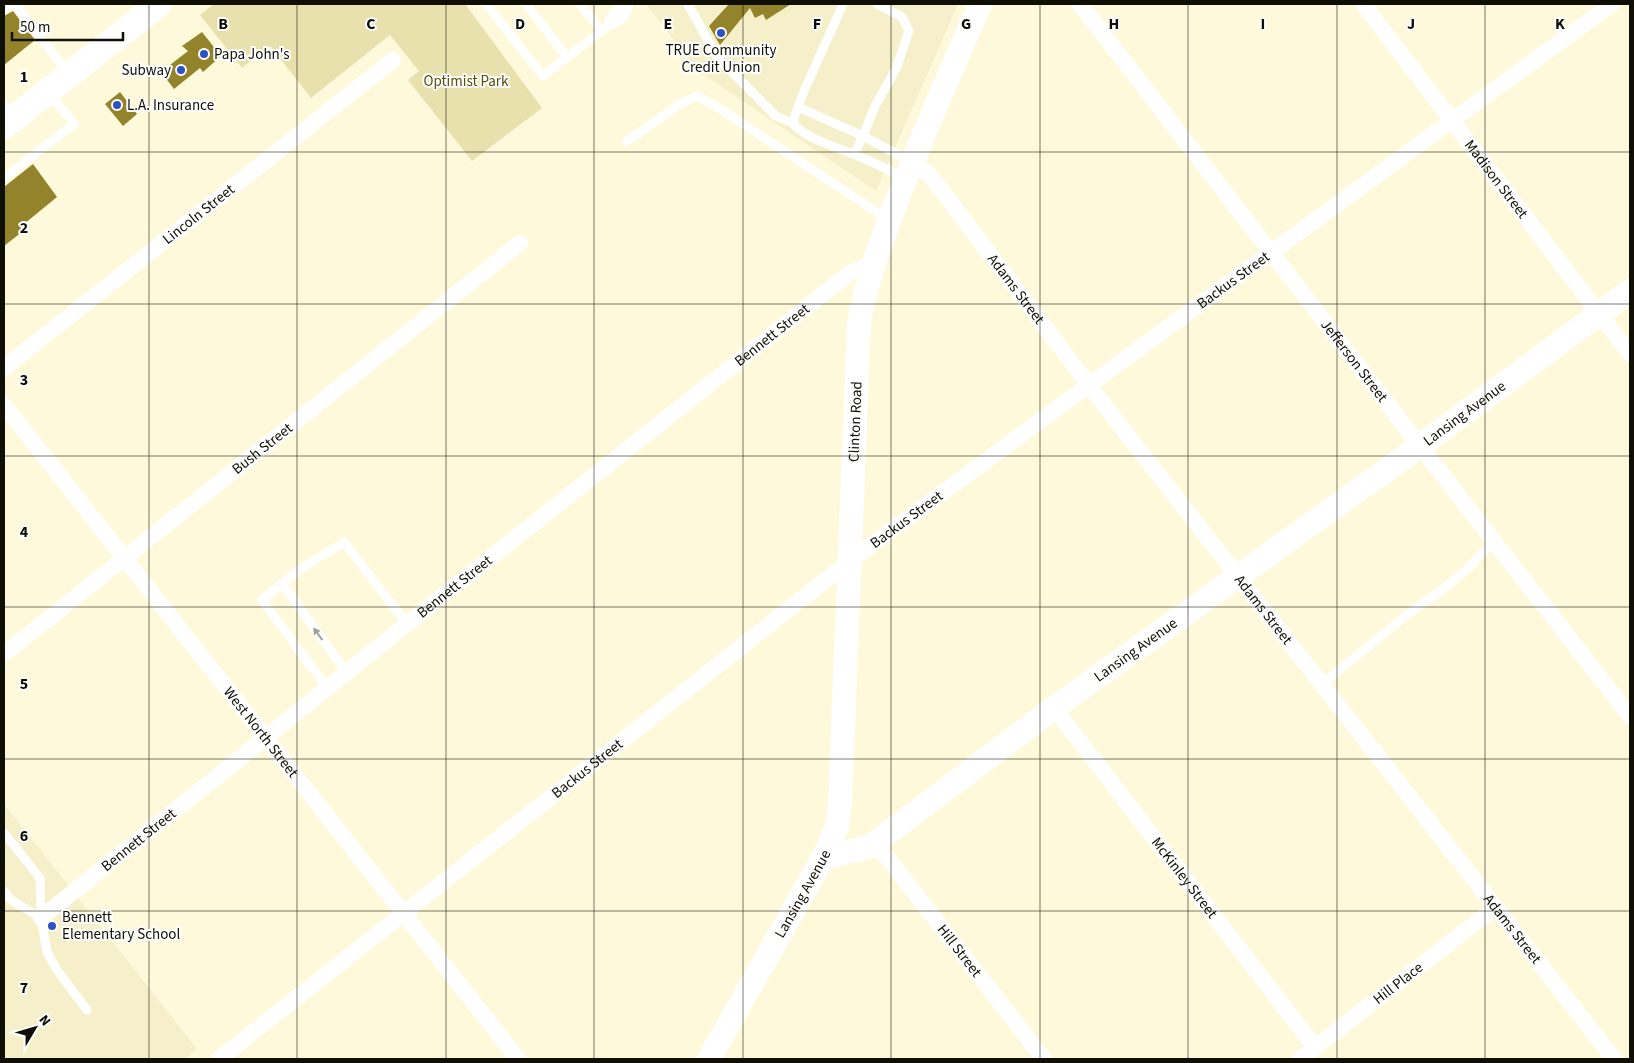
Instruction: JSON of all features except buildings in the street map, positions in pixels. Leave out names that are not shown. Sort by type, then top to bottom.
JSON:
[{"type":"main road","points":[[7,116],[48,91],[159,4]]},
{"type":"main road","name":"Clinton Road","points":[[823,858],[837,827],[840,804],[859,322],[874,264],[889,220],[980,4]]},
{"type":"main road","name":"Lansing Avenue","points":[[709,1059],[823,858],[871,846],[1054,708],[1237,575],[1420,446],[1630,292]]},
{"type":"street","name":"Jefferson Street","points":[[1080,4],[1630,716]]},
{"type":"street","name":"Madison Street","points":[[1363,4],[1630,354]]},
{"type":"street","name":"Backus Street","points":[[219,1059],[851,560],[1612,4]]},
{"type":"street","name":"Lincoln Street","points":[[4,368],[393,60]]},
{"type":"street","name":"Adams Street","points":[[909,170],[930,175],[1089,385],[1614,1059]]},
{"type":"street","name":"Bush Street","points":[[4,654],[520,243]]},
{"type":"street","name":"Bennett Street","points":[[41,918],[407,624],[851,272],[874,264]]},
{"type":"street","name":"West North Street","points":[[4,405],[518,1059]]},
{"type":"street","name":"McKinley Street","points":[[1054,708],[1315,1047]]},
{"type":"street","name":"Hill Street","points":[[871,846],[886,856],[1044,1059]]},
{"type":"street","name":"Hill Place","points":[[1300,1059],[1496,907]]},
{"type":"lane","points":[[4,10],[14,4],[69,74]]},
{"type":"lane","points":[[486,4],[542,76],[604,28],[619,8],[619,4]]},
{"type":"lane","points":[[526,4],[568,57]]},
{"type":"lane","points":[[580,4],[604,28]]},
{"type":"lane","points":[[604,28],[618,23],[626,15],[629,4]]},
{"type":"lane","points":[[688,4],[717,57],[776,116],[792,123],[800,131],[816,139],[854,154],[909,170]]},
{"type":"lane","points":[[792,123],[843,4]]},
{"type":"lane","points":[[854,154],[875,106],[896,69],[909,31],[902,17],[877,4]]},
{"type":"lane","points":[[4,165],[7,175],[74,124],[48,91]]},
{"type":"lane","points":[[626,142],[680,104],[697,96],[889,220]]},
{"type":"lane","points":[[798,107],[863,136],[909,170]]},
{"type":"lane","points":[[1322,684],[1413,610],[1441,591],[1465,571],[1494,541]]},
{"type":"lane","points":[[328,689],[262,600],[300,570],[344,542],[407,624]]},
{"type":"lane","points":[[283,585],[347,673]]},
{"type":"lane","points":[[4,833],[40,878],[41,918],[47,952],[57,970],[87,1010]]},
{"type":"lane","points":[[4,891],[10,900],[41,918]]},
{"type":"shaded area","points":[[646,4],[958,4],[876,191],[698,71]]},
{"type":"shaded area","name":"Bennett Elementary School","points":[[4,804],[197,1049],[184,1059],[4,1059]]},
{"type":"green space","name":"Optimist Park","points":[[214,4],[465,4],[542,108],[472,161],[408,80],[419,71],[390,35],[311,98],[270,46],[242,68],[200,15]]},
{"type":"place","name":"TRUE Community Credit Union","points":[[721,33]]},
{"type":"place","name":"Papa John's","points":[[204,54]]},
{"type":"place","name":"Subway","points":[[181,70]]},
{"type":"place","name":"L.A. Insurance","points":[[117,105]]},
{"type":"place","name":"Bennett Elementary School","points":[[52,926]]}]
